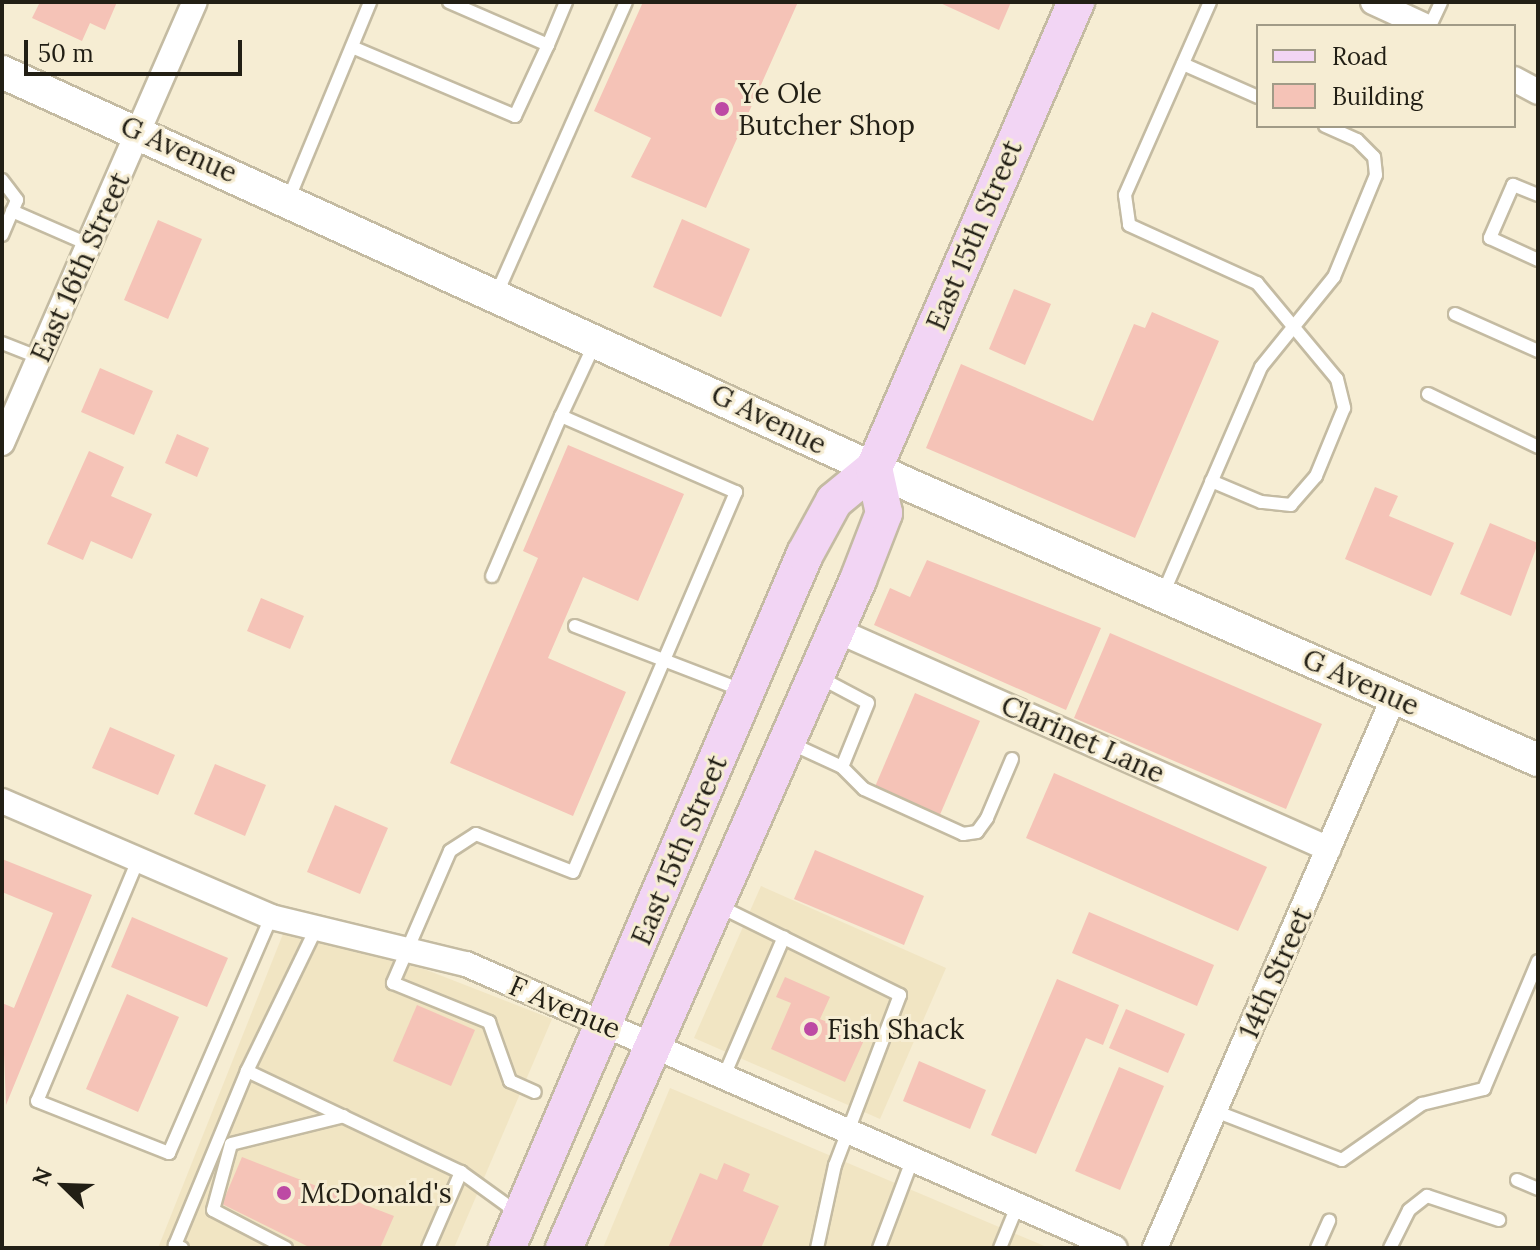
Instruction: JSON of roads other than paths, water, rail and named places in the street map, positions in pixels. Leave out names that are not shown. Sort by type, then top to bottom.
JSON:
[{"type":"main road","name":"East 15th Street","points":[[514,1232],[747,692],[834,501],[874,468],[1076,2]]},
{"type":"main road","name":"East 15th Street","points":[[564,1248],[836,630],[884,513],[874,468]]},
{"type":"main road","points":[[514,1232],[540,1248]]},
{"type":"street","name":"East 16th Street","points":[[2,443],[195,2]]},
{"type":"street","points":[[1373,2],[1422,24]]},
{"type":"street","name":"G Avenue","points":[[2,72],[597,337],[874,468],[1538,760]]},
{"type":"street","points":[[1516,80],[1538,92]]},
{"type":"street","name":"Clarinet Lane","points":[[836,630],[1329,849]]},
{"type":"street","name":"14th Street","points":[[1155,1248],[1394,697]]},
{"type":"street","name":"F Avenue","points":[[2,801],[271,917],[466,964],[1115,1248]]},
{"type":"lane","points":[[289,198],[370,2]]},
{"type":"lane","points":[[449,2],[464,5],[548,45]]},
{"type":"lane","points":[[352,47],[515,116],[566,2]]},
{"type":"lane","points":[[497,293],[626,2]]},
{"type":"lane","points":[[1210,2],[1125,195],[1129,225],[1257,283],[1337,379],[1344,408],[1316,476],[1291,505],[1261,502],[1211,481]]},
{"type":"lane","points":[[1428,24],[1441,2]]},
{"type":"lane","points":[[1183,64],[1256,96]]},
{"type":"lane","points":[[1162,596],[1261,367],[1334,277],[1376,175],[1374,157],[1357,140],[1330,128]]},
{"type":"lane","points":[[2,180],[17,200],[2,235]]},
{"type":"lane","points":[[1538,195],[1513,185],[1490,238],[1538,260]]},
{"type":"lane","points":[[12,211],[90,245]]},
{"type":"lane","points":[[1455,314],[1538,351]]},
{"type":"lane","points":[[492,576],[597,337]]},
{"type":"lane","points":[[2,343],[40,358]]},
{"type":"lane","points":[[1428,394],[1538,447]]},
{"type":"lane","points":[[535,1092],[510,1081],[489,1022],[393,983],[450,851],[476,834],[573,872],[736,492],[561,416]]},
{"type":"lane","points":[[575,626],[747,692]]},
{"type":"lane","points":[[816,675],[868,703],[842,767]]},
{"type":"lane","points":[[787,742],[842,767],[864,789],[963,834],[977,832],[987,818],[1012,759]]},
{"type":"lane","points":[[138,860],[37,1101],[169,1153],[271,917]]},
{"type":"lane","points":[[715,905],[900,995],[850,1131],[817,1248]]},
{"type":"lane","points":[[182,1248],[175,1245],[247,1071],[316,929]]},
{"type":"lane","points":[[724,1076],[784,937]]},
{"type":"lane","points":[[1215,1111],[1342,1160],[1422,1104],[1484,1089],[1538,961]]},
{"type":"lane","points":[[247,1071],[461,1172],[514,1232]]},
{"type":"lane","points":[[286,1248],[213,1210],[231,1144],[344,1116]]},
{"type":"lane","points":[[879,1248],[913,1158]]},
{"type":"lane","points":[[428,1248],[461,1172]]},
{"type":"lane","points":[[1517,1180],[1538,1189]]},
{"type":"lane","points":[[1390,1248],[1409,1210],[1427,1196],[1499,1220]]},
{"type":"lane","points":[[1000,1248],[1018,1204]]},
{"type":"lane","points":[[1317,1248],[1329,1221]]},
{"type":"place","name":"Ye Ole Butcher Shop","points":[[722,109]]},
{"type":"place","name":"Fish Shack","points":[[811,1029]]},
{"type":"place","name":"McDonald's","points":[[284,1193]]}]
